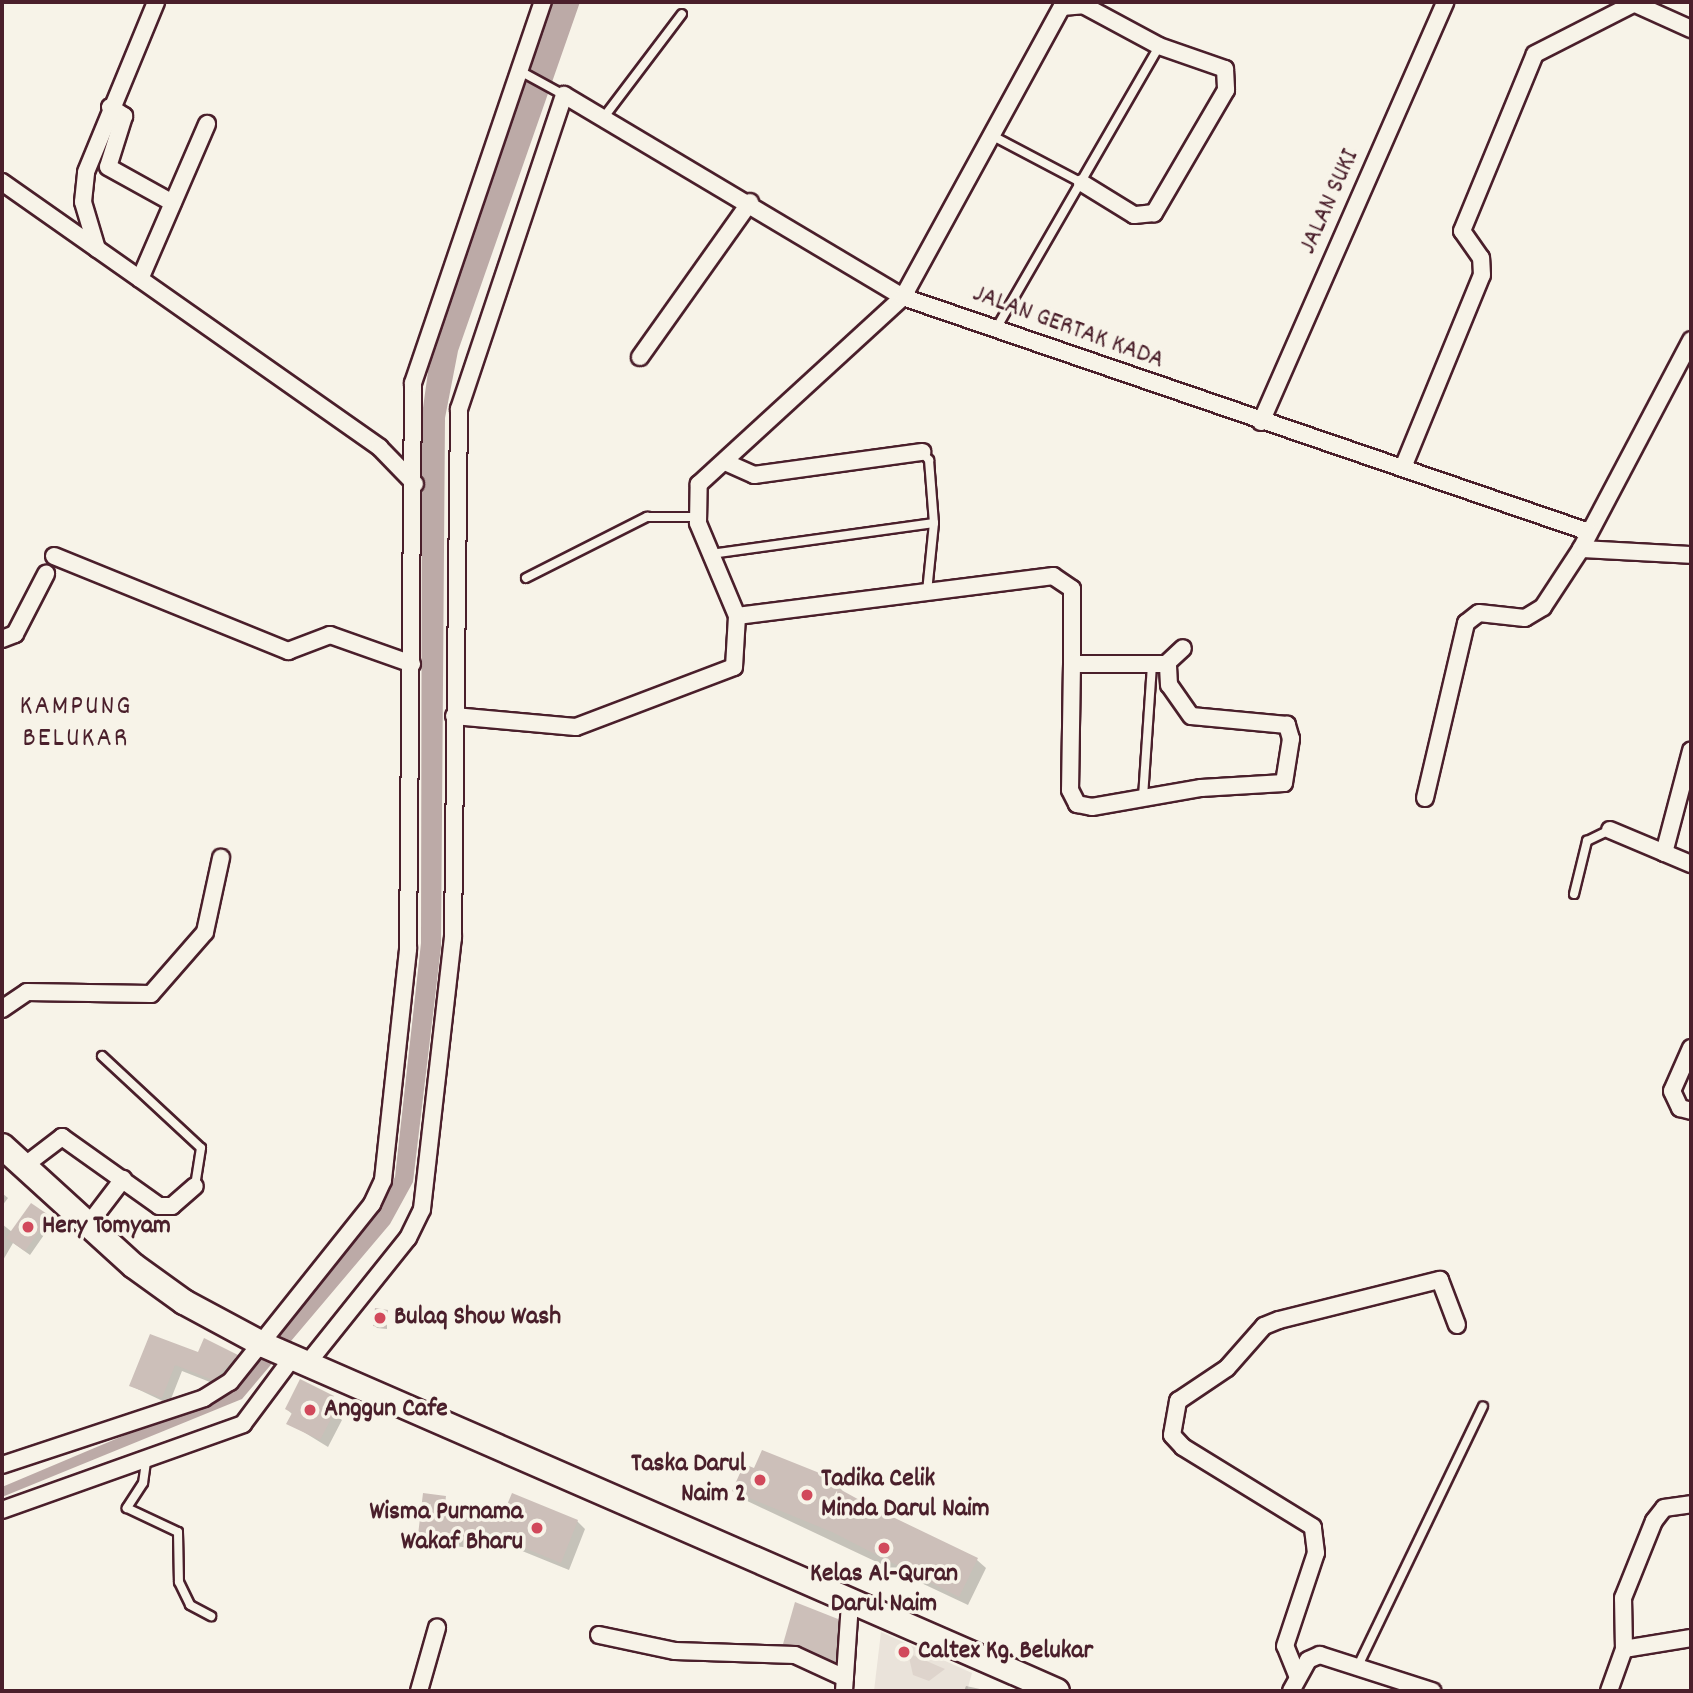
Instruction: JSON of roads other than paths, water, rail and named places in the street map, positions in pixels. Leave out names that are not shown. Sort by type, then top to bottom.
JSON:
[{"type":"main road","points":[[2,1146],[88,1225],[184,1302],[264,1345],[850,1602],[1020,1684],[1058,1691]]},
{"type":"street","points":[[97,249],[83,202],[86,172],[110,107],[156,2]]},
{"type":"street","points":[[2,1465],[204,1398],[264,1345],[372,1204],[383,1180],[408,949],[414,383],[543,2]]},
{"type":"street","name":"JALAN SUKI","points":[[1261,422],[1445,2]]},
{"type":"street","points":[[454,716],[579,726],[730,670],[737,658],[737,616],[708,555],[698,517],[699,484],[903,297],[988,134],[1069,3],[1159,46],[1219,64],[1228,76],[1226,90],[1154,213],[1133,215],[1082,183]]},
{"type":"street","points":[[1404,465],[1482,275],[1481,258],[1462,231],[1535,54],[1632,3],[1691,29]]},
{"type":"street","points":[[2,1510],[146,1462],[243,1424],[408,1238],[422,1209],[453,938],[459,409],[564,95]]},
{"type":"street","name":"JALAN GERTAK KADA","points":[[564,95],[750,202],[810,247],[903,297],[997,327],[1261,422],[1404,465],[1589,532]]},
{"type":"street","points":[[110,107],[124,116],[107,167],[173,203]]},
{"type":"street","points":[[140,279],[207,124]]},
{"type":"street","points":[[2,183],[380,448],[415,484]]},
{"type":"street","points":[[640,357],[750,202]]},
{"type":"street","points":[[1425,798],[1465,623],[1479,613],[1533,615],[1581,549],[1691,340]]},
{"type":"street","points":[[725,461],[754,475],[922,452]]},
{"type":"street","points":[[1581,549],[1691,555]]},
{"type":"street","points":[[54,556],[288,651],[331,635],[412,664]]},
{"type":"street","points":[[2,639],[15,634],[46,574]]},
{"type":"street","points":[[737,616],[1061,578],[1072,589],[1072,798],[1092,807],[1201,788],[1271,789],[1284,783],[1290,771],[1287,725],[1186,713],[1160,664]]},
{"type":"street","points":[[1072,664],[1160,664],[1183,648]]},
{"type":"street","points":[[1664,853],[1691,751]]},
{"type":"street","points":[[1610,830],[1691,864]]},
{"type":"street","points":[[2,1009],[27,992],[151,994],[206,930],[221,858]]},
{"type":"street","points":[[1691,1048],[1672,1091],[1680,1108],[1691,1111]]},
{"type":"street","points":[[24,1166],[55,1139],[69,1138],[123,1179],[166,1207],[195,1186]]},
{"type":"street","points":[[88,1225],[123,1179]]},
{"type":"street","points":[[1297,1675],[1285,1646],[1316,1553],[1312,1527],[1183,1447],[1172,1435],[1178,1401],[1227,1368],[1264,1326],[1279,1320],[1440,1280],[1457,1325]]},
{"type":"street","points":[[1609,1691],[1624,1649],[1623,1598],[1654,1521],[1664,1508],[1691,1504]]},
{"type":"street","points":[[599,1635],[675,1651],[795,1655],[844,1684],[850,1602]]},
{"type":"street","points":[[419,1691],[437,1628]]},
{"type":"street","points":[[1624,1649],[1691,1638]]},
{"type":"street","points":[[1292,1691],[1297,1675],[1320,1655],[1432,1691]]},
{"type":"lane","points":[[604,117],[682,14]]},
{"type":"lane","points":[[997,327],[1159,46]]},
{"type":"lane","points":[[520,71],[564,95]]},
{"type":"lane","points":[[988,134],[1082,183]]},
{"type":"lane","points":[[922,452],[929,460],[934,523],[927,592]]},
{"type":"lane","points":[[526,578],[647,517],[698,517]]},
{"type":"lane","points":[[708,555],[934,523]]},
{"type":"lane","points":[[1143,797],[1160,664]]},
{"type":"lane","points":[[1574,894],[1587,841],[1610,830]]},
{"type":"lane","points":[[102,1056],[201,1148],[195,1186]]},
{"type":"lane","points":[[1358,1666],[1483,1406]]},
{"type":"lane","points":[[146,1462],[143,1483],[127,1508],[178,1532],[178,1579],[190,1605],[211,1616]]},
{"type":"place","name":"Hery Tomyam","points":[[28,1227]]},
{"type":"place","name":"Bulaq Show Wash","points":[[380,1318]]},
{"type":"place","name":"Anggun Cafe","points":[[310,1410]]},
{"type":"place","name":"Taska Darul Naim 2","points":[[760,1480]]},
{"type":"place","name":"Tadika Celik Minda Darul Naim","points":[[807,1495]]},
{"type":"place","name":"Wisma Purnama Wakaf Bharu","points":[[537,1528]]},
{"type":"place","name":"Kelas Al-Quran Darul Naim","points":[[884,1548]]},
{"type":"place","name":"Caltex Kg. Belukar","points":[[904,1652]]},
{"type":"district","name":"KAMPUNG BELUKAR","points":[[76,724]]}]
